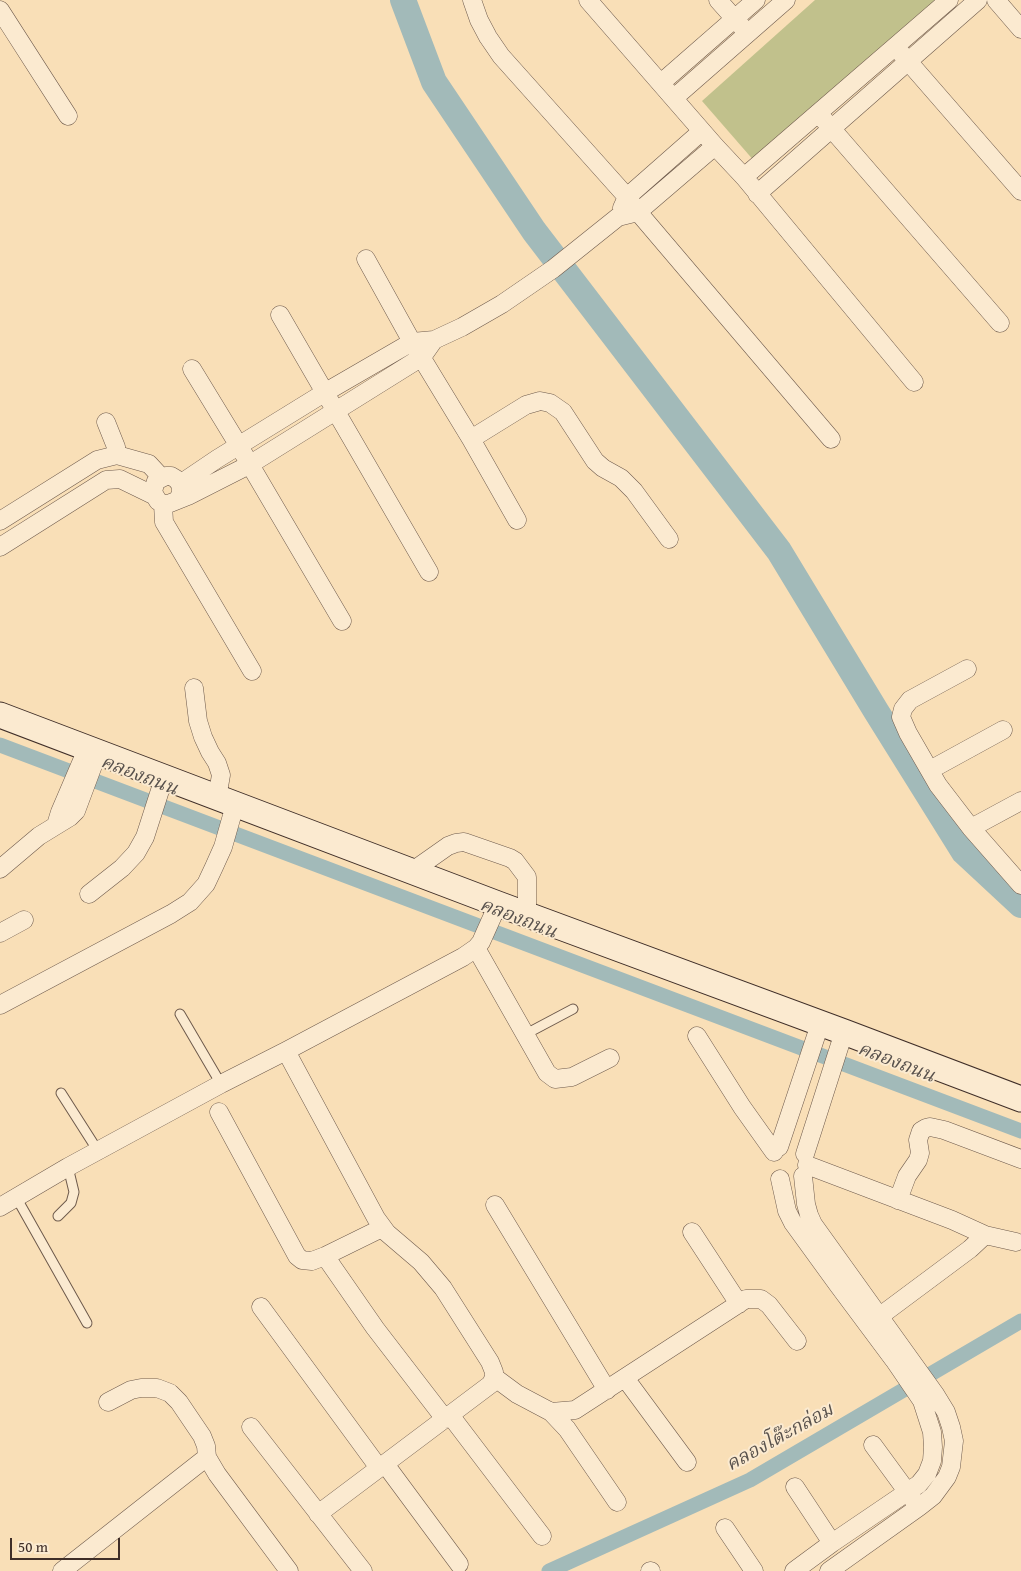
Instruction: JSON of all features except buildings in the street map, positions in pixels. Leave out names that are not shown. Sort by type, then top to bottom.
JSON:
[{"type":"street","points":[[472,0],[488,38],[501,56],[627,197],[831,439]]},
{"type":"street","points":[[588,0],[744,177],[914,382]]},
{"type":"street","points":[[718,0],[748,33]]},
{"type":"street","points":[[661,83],[756,0]]},
{"type":"street","points":[[674,98],[786,0]]},
{"type":"street","points":[[744,177],[949,0]]},
{"type":"street","points":[[757,194],[978,0]]},
{"type":"street","points":[[996,0],[1021,29]]},
{"type":"street","points":[[0,10],[68,116]]},
{"type":"street","points":[[895,46],[1021,191]]},
{"type":"street","points":[[818,112],[1000,323]]},
{"type":"street","points":[[618,217],[627,197],[702,131]]},
{"type":"street","points":[[169,496],[239,446],[324,393],[412,342],[434,340],[462,327],[502,304],[554,269],[618,217],[638,212],[715,146]]},
{"type":"street","points":[[366,259],[412,342],[471,439],[517,520]]},
{"type":"street","points":[[280,315],[429,572]]},
{"type":"street","points":[[0,547],[106,480],[120,479],[169,496],[188,496],[249,465],[422,357],[434,340]]},
{"type":"street","points":[[192,369],[342,621]]},
{"type":"street","points":[[471,439],[526,405],[540,401],[550,403],[562,412],[595,461],[621,478],[634,490],[670,539]]},
{"type":"street","points":[[106,422],[116,447],[117,456]]},
{"type":"street","points":[[0,521],[97,460],[117,456],[149,464],[161,477],[171,476],[164,522],[252,670]]},
{"type":"street","points":[[967,669],[910,700],[900,717],[938,785],[971,828],[1020,883]]},
{"type":"street","points":[[0,1005],[171,914],[190,902],[206,884],[223,847],[228,806],[217,763],[203,737],[198,721],[194,688]]},
{"type":"street","points":[[0,715],[91,756],[412,872],[496,909],[527,915],[818,1030],[1021,1099]]},
{"type":"street","points":[[930,770],[1003,730]]},
{"type":"street","points":[[0,869],[56,825],[60,812],[76,792],[91,756]]},
{"type":"street","points":[[89,894],[122,868],[136,854],[145,837],[163,782]]},
{"type":"street","points":[[971,828],[1021,801]]},
{"type":"street","points":[[412,872],[448,846],[456,843],[464,842],[510,858],[515,861],[527,877],[527,915]]},
{"type":"street","points":[[0,1207],[68,1167],[220,1084],[462,957],[478,945],[496,909]]},
{"type":"street","points":[[0,933],[24,920]]},
{"type":"street","points":[[478,945],[524,1035],[547,1073],[555,1078],[572,1077],[610,1058]]},
{"type":"street","points":[[818,1030],[776,1150],[771,1158],[772,1170],[780,1179],[787,1211],[793,1223],[874,1321],[928,1398],[946,1412],[954,1441],[951,1467],[933,1496],[828,1571]]},
{"type":"street","points":[[697,1036],[742,1107],[776,1150]]},
{"type":"street","points":[[842,1038],[821,1102],[805,1165],[806,1204],[814,1224],[874,1321]]},
{"type":"street","points":[[286,1051],[382,1228],[421,1262],[443,1288],[490,1362],[494,1372],[491,1384],[318,1514]]},
{"type":"street","points":[[796,1093],[821,1102]]},
{"type":"street","points":[[219,1112],[297,1256],[306,1261],[312,1261],[382,1228]]},
{"type":"street","points":[[898,1200],[907,1176],[918,1160],[920,1153],[918,1140],[921,1131],[926,1128],[944,1130],[1021,1159]]},
{"type":"street","points":[[776,1150],[792,1145],[797,1146],[805,1165],[952,1220],[986,1235],[1016,1242]]},
{"type":"street","points":[[780,1179],[792,1181],[805,1165]]},
{"type":"street","points":[[495,1205],[607,1390]]},
{"type":"street","points":[[692,1232],[738,1304]]},
{"type":"street","points":[[874,1321],[986,1235]]},
{"type":"street","points":[[325,1256],[375,1328],[542,1536]]},
{"type":"street","points":[[551,1412],[574,1410],[746,1299],[761,1299],[769,1305],[797,1341]]},
{"type":"street","points":[[262,1307],[459,1564]]},
{"type":"street","points":[[494,1377],[517,1394],[551,1412],[567,1429],[617,1502]]},
{"type":"street","points":[[625,1378],[687,1462]]},
{"type":"street","points":[[108,1402],[131,1390],[141,1388],[156,1388],[170,1394],[179,1402],[202,1436],[206,1446],[207,1457],[217,1474],[289,1571]]},
{"type":"street","points":[[794,1571],[832,1543],[914,1489],[927,1474],[932,1461],[933,1447],[928,1398]]},
{"type":"street","points":[[251,1427],[362,1571]]},
{"type":"street","points":[[873,1445],[919,1507]]},
{"type":"street","points":[[62,1571],[207,1457]]},
{"type":"street","points":[[795,1487],[832,1543]]},
{"type":"street","points":[[725,1528],[754,1571]]},
{"type":"lane","points":[[524,1035],[573,1010]]},
{"type":"lane","points":[[180,1014],[220,1084]]},
{"type":"lane","points":[[61,1093],[98,1151]]},
{"type":"lane","points":[[58,1216],[71,1202],[74,1192],[68,1167]]},
{"type":"lane","points":[[16,1198],[87,1323]]},
{"type":"green space","points":[[815,0],[956,0],[762,170],[702,101]]},
{"type":"waterway","points":[[403,0],[434,82],[534,231],[779,551],[964,852],[1021,905]]},
{"type":"waterway","name":"คลองถนน","points":[[0,745],[1021,1131]]},
{"type":"waterway","name":"คลองโต๊ะกล่อม","points":[[549,1571],[750,1480],[1021,1321]]}]
